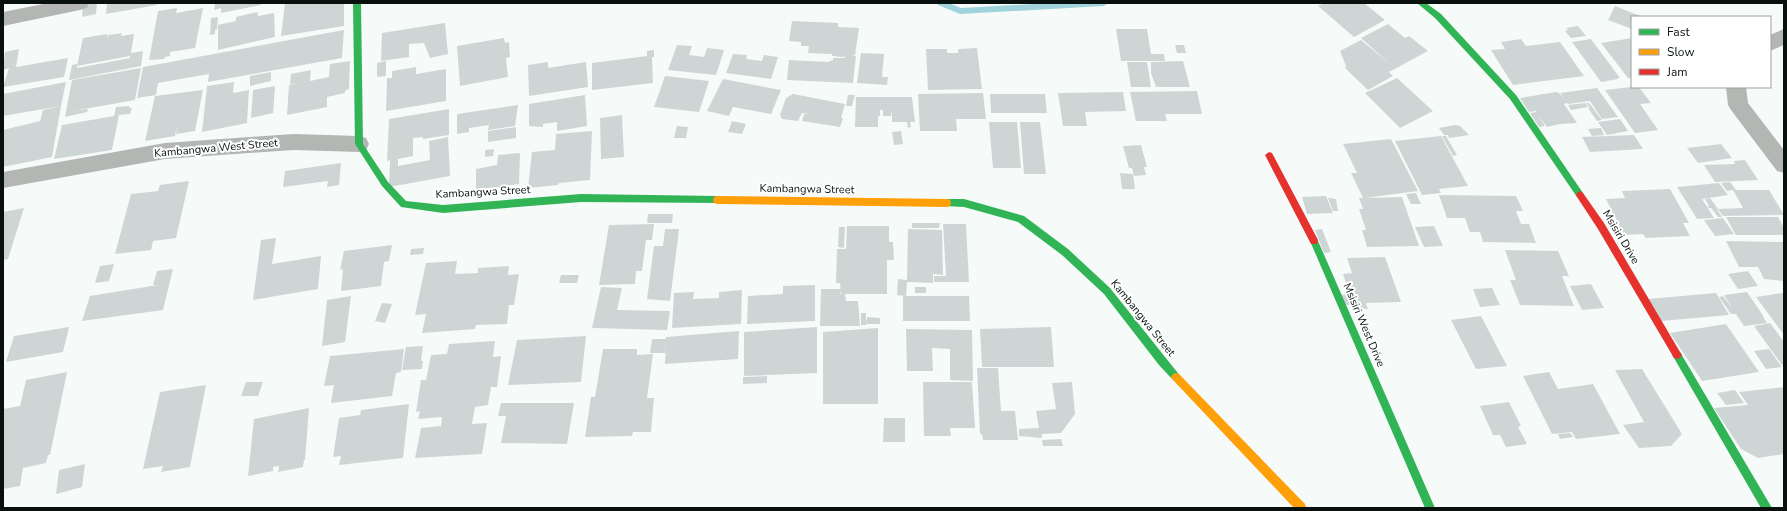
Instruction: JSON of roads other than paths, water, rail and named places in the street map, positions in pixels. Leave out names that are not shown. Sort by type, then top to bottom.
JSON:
[{"type":"street","points":[[3,19],[80,3]]},
{"type":"street","points":[[357,3],[359,144]]},
{"type":"street","name":"Msisiri Drive","points":[[1421,3],[1438,16],[1513,97],[1601,226],[1766,508]]},
{"type":"street","points":[[1771,43],[1784,36]]},
{"type":"street","points":[[1736,88],[1738,105],[1784,165]]},
{"type":"street","name":"Kambangwa West Street","points":[[3,180],[164,151],[293,142],[359,144]]},
{"type":"street","name":"Kambangwa Street","points":[[359,144],[385,184],[404,204],[443,209],[581,198],[964,203],[1021,219],[1065,252],[1107,291],[1162,362],[1301,508]]},
{"type":"street","name":"Msisiri West Drive","points":[[1269,155],[1321,255],[1430,508]]},
{"type":"waterway","points":[[941,3],[960,11],[1104,3]]}]
